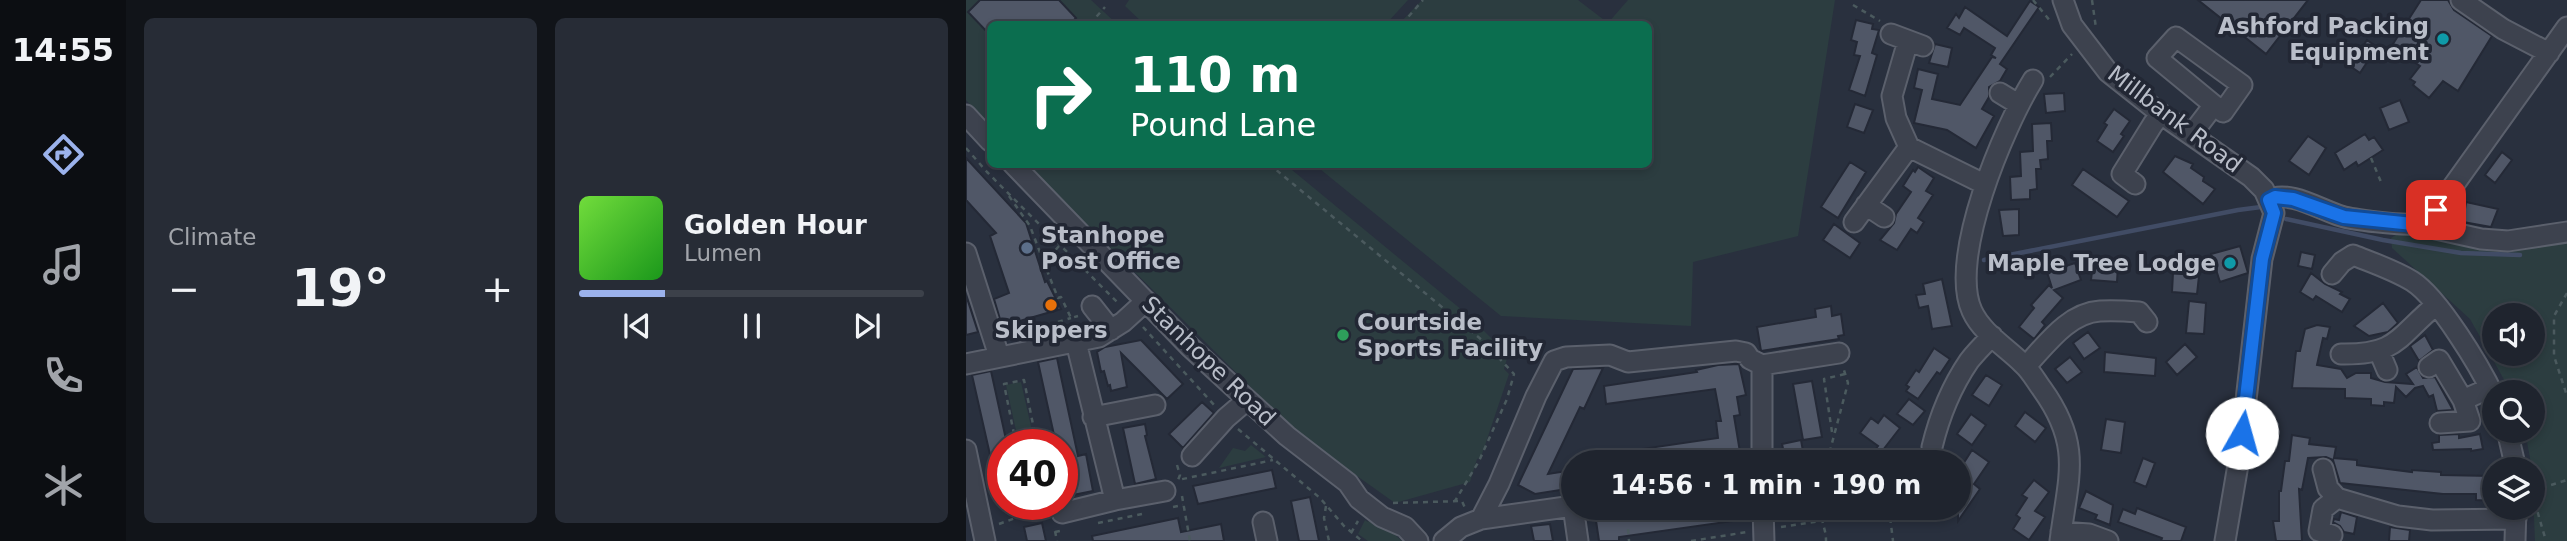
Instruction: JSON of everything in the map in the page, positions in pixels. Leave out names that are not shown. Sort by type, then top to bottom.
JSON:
[{"type":"street","name":"Millbank Road","points":[[2063,0],[2072,25],[2108,72],[2161,114],[2251,177],[2264,190],[2269,200]]},
{"type":"street","points":[[2461,0],[2503,29],[2549,53]]},
{"type":"street","points":[[2413,224],[2436,210],[2567,26]]},
{"type":"street","points":[[1907,40],[1892,96],[1896,118],[1909,147],[1984,184]]},
{"type":"street","points":[[2033,80],[2018,104],[1984,184],[1965,273],[1967,296],[1972,312],[1992,336],[2026,366],[2058,410],[2069,441],[2069,473],[2060,537],[2089,534],[2108,541]]},
{"type":"street","points":[[2000,93],[2018,104]]},
{"type":"street","points":[[2191,135],[2214,104]]},
{"type":"street","points":[[2135,184],[2122,174],[2161,114]]},
{"type":"street","points":[[966,115],[987,138]]},
{"type":"street","points":[[1854,222],[1909,147]]},
{"type":"street","name":"Stanhope Road","points":[[1016,168],[1139,308],[1190,347],[1287,436],[1348,483],[1367,490],[1384,503],[1411,534]]},
{"type":"street","points":[[2225,541],[2240,453],[2262,259],[2274,213],[2269,200],[2275,197],[2293,199],[2344,217],[2413,224],[2508,242],[2567,232]]},
{"type":"street","points":[[1866,205],[1884,217]]},
{"type":"street","points":[[966,253],[998,348]]},
{"type":"street","points":[[2332,274],[2342,262],[2353,255],[2414,282],[2436,305],[2484,380]]},
{"type":"street","points":[[2341,354],[2379,351],[2401,340],[2420,318],[2436,305]]},
{"type":"street","points":[[966,364],[998,348],[1076,342],[1099,337],[1139,308]]},
{"type":"street","points":[[1094,309],[1111,330]]},
{"type":"street","points":[[2026,366],[2053,337],[2081,316],[2098,310],[2140,312],[2147,322]]},
{"type":"street","points":[[1932,447],[1937,425],[1960,377],[1970,360],[1992,336]]},
{"type":"street","points":[[1076,342],[1115,500]]},
{"type":"street","points":[[1476,521],[1499,484],[1536,396],[1555,361],[1566,357],[1611,355],[1628,362],[1736,351],[1746,353],[1750,359],[1762,365],[1839,353]]},
{"type":"street","points":[[2379,351],[2387,370]]},
{"type":"street","points":[[2429,367],[2439,360],[2463,400],[2470,421],[2440,423]]},
{"type":"street","points":[[1762,365],[1762,450]]},
{"type":"street","points":[[2463,400],[2482,395]]},
{"type":"street","points":[[1192,456],[1226,418],[1247,400]]},
{"type":"street","points":[[1093,417],[1155,405]]},
{"type":"street","points":[[966,450],[984,535]]},
{"type":"street","points":[[2323,469],[2328,488],[2337,498],[2383,520],[2482,516]]},
{"type":"street","points":[[1065,521],[1115,500],[1172,497]]},
{"type":"street","points":[[2332,535],[2319,531],[2323,509],[2337,498]]},
{"type":"street","points":[[1444,541],[1461,527],[1476,521],[1561,508]]},
{"type":"street","points":[[1575,520],[1578,541]]},
{"type":"street","points":[[1763,520],[1764,541]]},
{"type":"street","points":[[2515,541],[2516,520]]},
{"type":"path","points":[[1405,21],[1423,0]]},
{"type":"path","points":[[2033,0],[2045,13]]},
{"type":"path","points":[[1093,21],[1105,7]]},
{"type":"path","points":[[2033,80],[2042,86],[2072,54],[2086,45]]},
{"type":"path","points":[[966,148],[1060,245],[1139,308],[1226,418],[1320,498],[1344,526],[1362,541]]},
{"type":"path","points":[[2371,158],[2381,181]]},
{"type":"path","points":[[1274,168],[1483,341],[1514,374],[1507,399],[1479,461],[1455,501]]},
{"type":"path","points":[[1004,189],[1030,226],[1058,298],[1061,297],[1071,318]]},
{"type":"path","points":[[1044,263],[1060,245]]},
{"type":"path","points":[[2567,293],[2554,316],[2554,356],[2567,396]]},
{"type":"path","points":[[998,348],[1071,318],[1082,315],[1090,318],[1094,309]]},
{"type":"path","points":[[1830,450],[1848,383],[1839,353]]},
{"type":"path","points":[[1833,435],[1824,379],[1845,374]]},
{"type":"path","points":[[1013,429],[1004,384],[1024,380],[1034,429]]},
{"type":"path","points":[[1192,456],[1177,465],[1180,475],[1178,480],[1273,460]]},
{"type":"path","points":[[2545,488],[2567,480]]},
{"type":"path","points":[[1172,497],[1183,505],[1191,541]]},
{"type":"path","points":[[1172,497],[1183,505]]},
{"type":"path","points":[[1384,498],[1392,503],[1462,500],[1476,521]]},
{"type":"path","points":[[984,535],[1050,505],[1065,521],[1055,532]]},
{"type":"path","points":[[1326,506],[1324,518],[1329,541]]},
{"type":"path","points":[[1093,524],[1145,513]]},
{"type":"path","points":[[1820,520],[1826,541]]},
{"type":"path","points":[[1890,520],[1893,541]]},
{"type":"path","points":[[2540,520],[2546,541]]},
{"type":"path","points":[[1628,529],[1629,541]]},
{"type":"path","points":[[1691,541],[1704,541]]},
{"type":"shaded area","points":[[966,0],[1091,0],[1114,21],[987,21],[987,123],[966,100]]},
{"type":"shaded area","points":[[1129,0],[1408,0],[1389,21],[1141,21],[1125,6]]},
{"type":"shaded area","points":[[1422,0],[1578,0],[1605,21],[1402,21]]},
{"type":"shaded area","points":[[1628,0],[1835,0],[1798,236],[1693,262],[1691,326],[1501,316],[1319,168],[1652,168],[1652,21],[1610,21]]},
{"type":"shaded area","name":"Courtside Sports Facility","points":[[1030,168],[1290,168],[1468,315],[1508,355],[1504,369],[1509,374],[1470,482],[1395,503],[1298,434]]},
{"type":"shaded area","points":[[2413,224],[2567,241],[2567,541],[2535,541],[2534,520],[2545,520],[2545,457],[2530,457],[2527,443],[2545,443],[2545,380],[2504,380],[2496,366],[2545,366],[2545,303],[2482,303],[2482,340],[2470,319],[2392,248],[2391,238]]},
{"type":"shaded area","points":[[1021,382],[1032,429],[1016,429],[1006,385]]},
{"type":"shaded area","points":[[1251,445],[1266,457],[1219,468],[1233,448],[1245,451]]},
{"type":"shaded area","points":[[1372,515],[1402,541],[1368,541],[1358,534],[1365,520],[1368,522]]},
{"type":"building","points":[[980,0],[1059,0],[1076,18],[1073,21],[987,21],[987,32],[968,12]]},
{"type":"building","points":[[2198,0],[2308,0],[2266,54]]},
{"type":"building","name":"Ashford Packing Equipment","points":[[2421,0],[2448,0],[2454,10],[2492,36],[2458,91],[2443,81],[2429,98],[2413,85],[2415,82],[2410,79],[2420,66],[2391,47]]},
{"type":"building","points":[[2030,1],[2039,7],[2000,64],[2007,69],[2000,81],[1989,87],[1989,97],[1982,109],[1994,116],[1976,148],[1947,130],[1914,123],[1922,90],[1914,88],[1918,69],[1938,74],[1932,99],[1960,105],[1992,57],[1996,58],[1991,55],[1995,48],[1964,28],[1960,35],[1947,28],[1956,14],[1959,18],[1965,7],[2007,36]]},
{"type":"building","points":[[1856,20],[1873,24],[1872,29],[1879,30],[1872,53],[1877,55],[1865,96],[1849,90],[1860,56],[1854,55],[1857,42],[1851,40]]},
{"type":"building","points":[[2367,40],[2377,47],[2360,73],[2350,66]]},
{"type":"building","points":[[1935,44],[1952,48],[1948,67],[1929,63]]},
{"type":"building","points":[[2064,93],[2065,111],[2046,113],[2044,94]]},
{"type":"building","points":[[2400,100],[2409,122],[2389,130],[2380,108]]},
{"type":"building","points":[[1855,104],[1873,110],[1864,133],[1847,127]]},
{"type":"building","points":[[2114,109],[2130,121],[2113,152],[2097,141],[2107,125],[2104,123]]},
{"type":"building","points":[[2051,123],[2052,141],[2047,141],[2048,159],[2040,160],[2041,169],[2036,169],[2037,189],[2030,190],[2030,199],[2011,200],[2010,177],[2021,176],[2020,152],[2033,151],[2032,124]]},
{"type":"building","points":[[2365,134],[2369,140],[2374,137],[2383,150],[2358,166],[2356,162],[2344,170],[2335,153]]},
{"type":"building","points":[[2308,136],[2326,148],[2309,175],[2289,161]]},
{"type":"building","points":[[2502,152],[2512,160],[2495,183],[2485,175]]},
{"type":"building","points":[[2175,156],[2193,164],[2191,168],[2215,189],[2203,204],[2163,172]]},
{"type":"building","points":[[966,158],[1026,223],[1045,282],[1047,281],[1061,309],[1002,326],[994,299],[1009,293],[990,236],[996,233],[966,200]]},
{"type":"building","points":[[1850,162],[1866,172],[1838,218],[1821,207]]},
{"type":"building","points":[[1918,167],[1934,178],[1926,191],[1933,195],[1918,218],[1924,222],[1917,233],[1911,229],[1897,250],[1880,240],[1894,223],[1896,214],[1911,192],[1903,186]]},
{"type":"building","points":[[2083,169],[2129,201],[2117,217],[2072,185]]},
{"type":"building","points":[[2466,202],[2498,209],[2491,227],[2463,222]]},
{"type":"building","points":[[2019,209],[2019,235],[2003,236],[1999,210]]},
{"type":"building","points":[[1834,224],[1860,243],[1850,258],[1823,240]]},
{"type":"building","name":"Maple Tree Lodge","points":[[2240,246],[2248,273],[2220,282],[2211,254]]},
{"type":"building","points":[[2301,252],[2315,255],[2312,269],[2298,266]]},
{"type":"building","points":[[2075,263],[2081,280],[2054,290],[2063,298],[2042,322],[2045,325],[2034,339],[2019,327],[2034,308],[2031,305],[2049,285],[2052,288],[2047,272]]},
{"type":"building","points":[[2093,263],[2118,265],[2117,282],[2091,280]]},
{"type":"building","points":[[2173,273],[2199,276],[2197,294],[2172,292]]},
{"type":"building","points":[[2311,273],[2350,299],[2342,312],[2316,296],[2313,300],[2300,292]]},
{"type":"building","points":[[1942,279],[1952,326],[1932,329],[1928,306],[1919,308],[1916,295],[1925,294],[1923,284]]},
{"type":"building","points":[[966,295],[978,332],[966,335]]},
{"type":"building","points":[[2189,301],[2206,303],[2204,334],[2186,333]]},
{"type":"building","points":[[2383,303],[2398,323],[2388,332],[2369,336],[2354,326]]},
{"type":"building","points":[[1831,306],[1832,316],[1841,314],[1844,335],[1838,336],[1839,339],[1761,351],[1757,327],[1816,317],[1815,309]]},
{"type":"building","points":[[2317,325],[2330,327],[2327,339],[2323,338],[2317,365],[2341,369],[2347,378],[2356,373],[2371,373],[2371,378],[2385,382],[2413,384],[2406,374],[2417,367],[2423,378],[2435,377],[2453,410],[2437,411],[2433,395],[2429,397],[2423,386],[2415,388],[2406,397],[2396,387],[2394,403],[2384,402],[2384,406],[2371,405],[2371,399],[2345,398],[2345,389],[2292,388],[2296,351],[2300,351],[2305,329]]},
{"type":"building","points":[[2088,332],[2100,348],[2084,359],[2073,343]]},
{"type":"building","points":[[2425,335],[2433,350],[2419,361],[2410,346]]},
{"type":"building","points":[[1141,340],[1183,384],[1167,399],[1121,353],[1127,387],[1111,391],[1104,371],[1101,372],[1097,352],[1105,347]]},
{"type":"building","points":[[2185,344],[2197,357],[2177,375],[2166,362]]},
{"type":"building","points":[[1934,348],[1950,359],[1918,399],[1906,391],[1909,387],[1906,385],[1916,370],[1919,372]]},
{"type":"building","points":[[2105,352],[2156,358],[2155,376],[2104,372]]},
{"type":"building","points":[[2070,357],[2082,372],[2067,383],[2055,369]]},
{"type":"building","points":[[1057,358],[1072,429],[1053,429],[1038,362]]},
{"type":"building","points":[[1739,364],[1746,395],[1737,397],[1740,415],[1734,416],[1740,450],[1635,450],[1718,438],[1716,421],[1721,421],[1715,389],[1606,404],[1604,386],[1697,372],[1696,370]]},
{"type":"building","points":[[1603,368],[1584,409],[1580,407],[1548,474],[1561,472],[1561,490],[1535,494],[1518,485],[1573,369]]},
{"type":"building","points":[[991,371],[1004,429],[987,429],[987,441],[972,375]]},
{"type":"building","points":[[1986,375],[2002,385],[1989,406],[1972,395]]},
{"type":"building","points":[[1812,381],[1822,437],[1803,440],[1793,384]]},
{"type":"building","points":[[1909,399],[1925,411],[1913,425],[1897,414]]},
{"type":"building","points":[[1202,402],[1214,413],[1183,448],[1169,434]]},
{"type":"building","points":[[2025,412],[2046,428],[2035,442],[2015,426]]},
{"type":"building","points":[[1971,414],[1986,425],[1972,445],[1957,434]]},
{"type":"building","points":[[1884,415],[1900,428],[1883,450],[1875,450],[1878,446],[1860,433],[1871,418],[1878,423]]},
{"type":"building","points":[[2106,419],[2125,422],[2121,453],[2101,450]]},
{"type":"building","points":[[1145,424],[1145,436],[1156,479],[1135,484],[1123,428]]},
{"type":"building","points":[[2459,434],[2459,438],[2480,434],[2483,449],[2433,450],[2432,443],[2439,442],[2439,435]]},
{"type":"building","points":[[2292,435],[2310,438],[2309,444],[2336,447],[2334,458],[2357,460],[2357,465],[2412,472],[2441,472],[2441,475],[2482,476],[2482,500],[2476,500],[2476,494],[2443,494],[2340,483],[2333,460],[2326,457],[2308,458],[2302,490],[2299,489],[2302,541],[2276,541],[2273,521],[2279,521],[2279,491],[2285,461],[2289,461]]},
{"type":"building","points":[[1801,440],[1803,450],[1783,450],[1782,444]]},
{"type":"building","points":[[1971,452],[1989,462],[1974,484],[1980,489],[1971,502]]},
{"type":"building","points":[[1086,454],[1093,491],[1078,494],[1078,456]]},
{"type":"building","points":[[2143,458],[2155,463],[2146,487],[2134,482]]},
{"type":"building","points":[[1272,470],[1276,488],[1198,504],[1193,486]]},
{"type":"building","points":[[2034,480],[2049,492],[2035,511],[2045,517],[2029,540],[2013,529],[2020,518],[2016,515],[2027,498],[2022,495]]},
{"type":"building","points":[[2086,491],[2113,505],[2110,525],[2095,519],[2097,515],[2079,508]]},
{"type":"building","points":[[1310,497],[1319,541],[1299,541],[1291,501]]},
{"type":"building","points":[[2137,508],[2186,527],[2181,541],[2161,541],[2162,538],[2118,522],[2123,509],[2135,514]]},
{"type":"building","points":[[2341,512],[2357,517],[2354,534],[2344,532],[2333,522],[2334,519],[2339,520]]},
{"type":"building","points":[[1178,518],[1181,532],[1221,524],[1224,541],[1093,541],[1092,536]]},
{"type":"building","points":[[1596,520],[1740,520],[1619,537],[1619,541],[1599,541]]},
{"type":"building","points":[[1042,523],[1046,541],[1027,541],[1024,527]]},
{"type":"building","points":[[1550,524],[1553,541],[1534,541],[1531,526]]},
{"type":"building","points":[[2390,527],[2410,530],[2409,541],[2389,541]]},
{"type":"waterway","points":[[1984,260],[2261,207]]},
{"type":"waterway","points":[[2286,219],[2383,240],[2461,253],[2520,255]]},
{"type":"place","name":"Ashford Packing Equipment","points":[[2443,39]]},
{"type":"place","name":"Stanhope Post Office","points":[[1027,248]]},
{"type":"place","name":"Maple Tree Lodge","points":[[2230,263]]},
{"type":"place","name":"Skippers","points":[[1051,305]]},
{"type":"place","name":"Courtside Sports Facility","points":[[1343,335]]},
{"type":"route","points":[[2242,433],[2262,259],[2274,213],[2269,200],[2275,197],[2293,199],[2344,217],[2413,224],[2436,210]]}]
